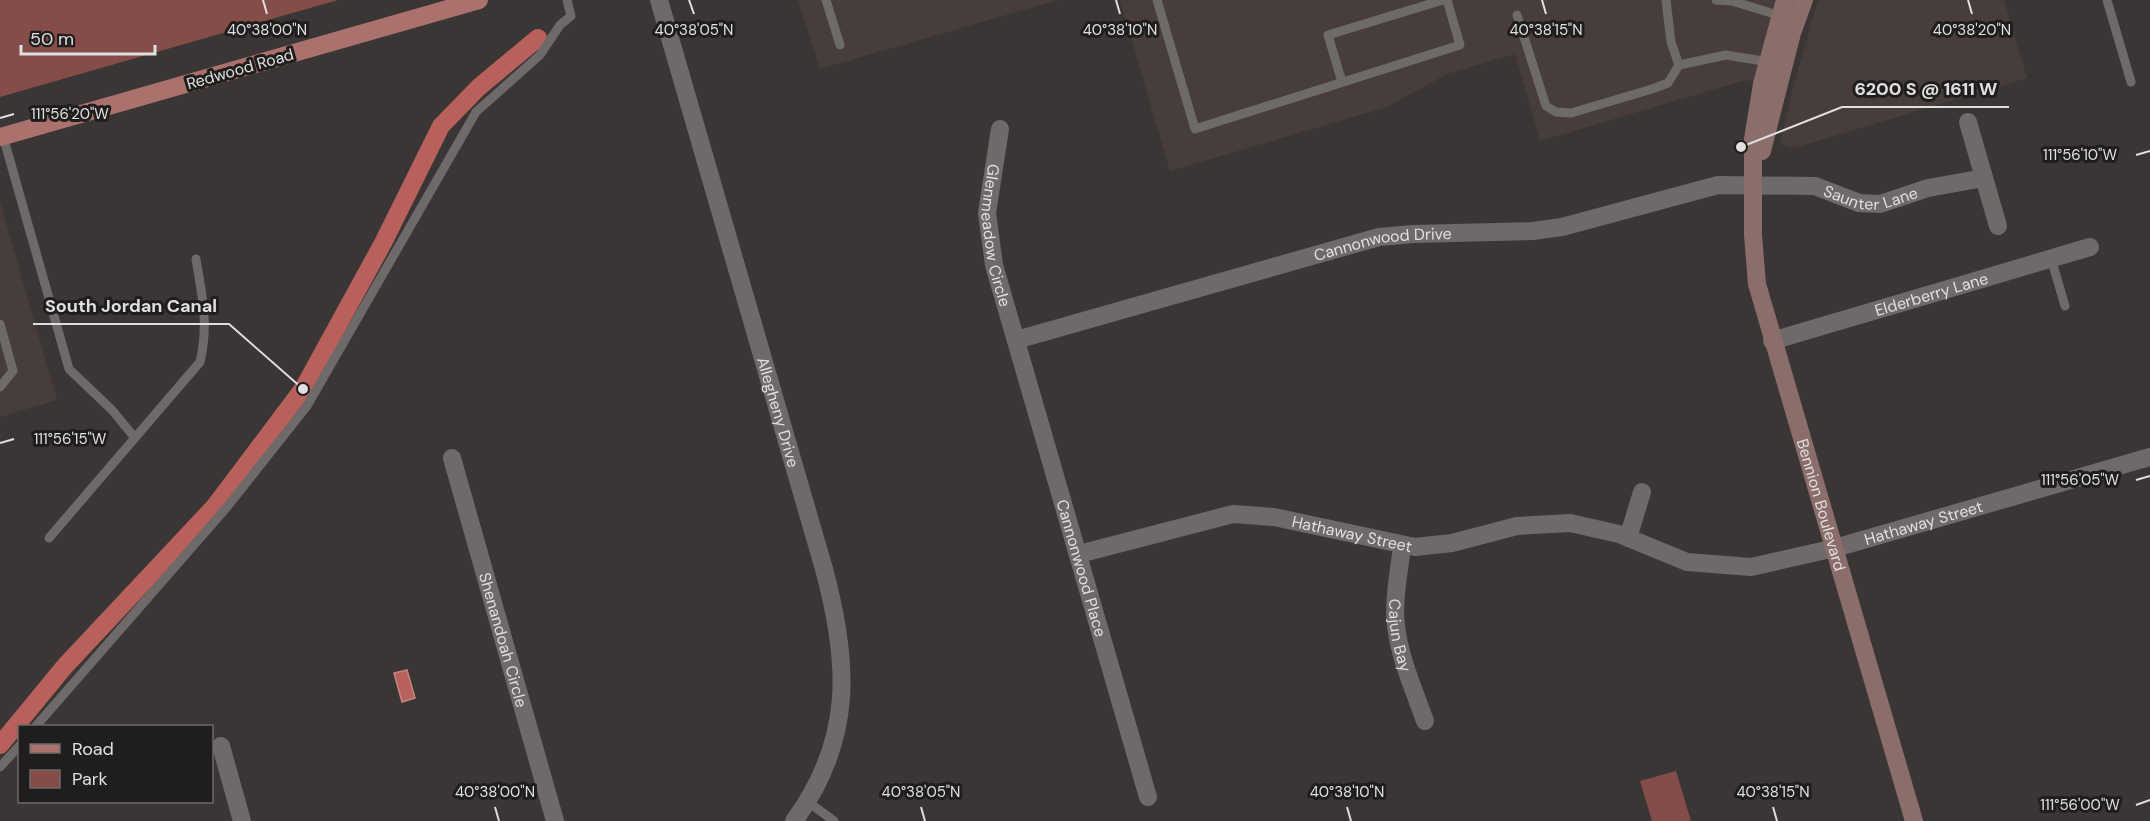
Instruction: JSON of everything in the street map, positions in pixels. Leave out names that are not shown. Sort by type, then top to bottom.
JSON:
[{"type":"main road","name":"Redwood Road","points":[[2,137],[467,2]]},
{"type":"street","name":"Allegheny Drive","points":[[659,0],[824,569],[841,643],[843,677],[840,710],[826,764],[808,802],[794,821]]},
{"type":"street","name":"Bennion Boulevard","points":[[1754,185],[1792,33],[1803,0]]},
{"type":"street","name":"Bennion Boulevard","points":[[1783,8],[1768,62],[1753,140],[1755,270],[1773,341],[1914,821]]},
{"type":"street","points":[[1968,122],[1998,225]]},
{"type":"street","name":"Glenmeadow Circle","points":[[1000,129],[989,196],[988,230],[994,265],[1016,340]]},
{"type":"street","name":"Saunter Lane","points":[[1754,185],[1815,186],[1859,203],[1880,204],[1929,188],[1984,178]]},
{"type":"street","name":"Cannonwood Drive","points":[[1016,340],[1379,237],[1548,229],[1586,222],[1707,186],[1754,185]]},
{"type":"street","name":"Elderberry Lane","points":[[1773,341],[2090,246]]},
{"type":"street","name":"Cannonwood Place","points":[[1016,340],[1148,797]]},
{"type":"street","name":"Hathaway Street","points":[[1078,554],[1233,514],[1274,517],[1402,546],[1439,546],[1517,526],[1556,522],[1599,528],[1675,559],[1734,568],[1767,565],[1835,548],[2150,457]]},
{"type":"street","name":"Shenandoah Circle","points":[[452,458],[555,821]]},
{"type":"street","points":[[1628,538],[1642,492]]},
{"type":"street","name":"Cajun Bay","points":[[1402,546],[1396,594],[1396,627],[1402,658],[1425,721]]},
{"type":"street","points":[[220,746],[243,821]]},
{"type":"lane","points":[[37,725],[227,507],[307,406],[476,112],[540,55],[560,25],[571,16],[567,0]]},
{"type":"lane","points":[[826,0],[840,45]]},
{"type":"lane","points":[[1157,0],[1195,129],[1460,45],[1445,0],[1328,35],[1342,82]]},
{"type":"lane","points":[[1666,0],[1671,42],[1679,65]]},
{"type":"lane","points":[[1716,0],[1732,0],[1783,8]]},
{"type":"lane","points":[[2107,0],[2131,82]]},
{"type":"lane","points":[[1517,15],[1546,106],[1556,112],[1570,113],[1668,83],[1679,65],[1726,55],[1768,62]]},
{"type":"lane","points":[[2,137],[69,369],[112,410],[135,438]]},
{"type":"lane","points":[[2052,258],[2065,306]]},
{"type":"lane","points":[[49,538],[200,362],[206,336],[206,319],[195,259]]},
{"type":"lane","points":[[0,324],[13,371],[0,387]]},
{"type":"lane","points":[[0,767],[18,747]]},
{"type":"lane","points":[[808,802],[834,821]]},
{"type":"shaded area","points":[[798,0],[1058,0],[820,69]]},
{"type":"shaded area","points":[[1120,0],[1776,0],[1754,82],[1746,80],[1540,141],[1515,54],[1447,74],[1387,107],[1170,171]]},
{"type":"shaded area","points":[[1818,0],[2004,0],[2027,78],[1794,148],[1780,144]]},
{"type":"shaded area","points":[[0,202],[57,400],[0,417]]},
{"type":"shaded area","points":[[407,670],[415,698],[402,702],[394,673]]},
{"type":"green space","points":[[0,0],[338,0],[0,97]]},
{"type":"green space","points":[[1676,771],[1691,821],[1652,821],[1640,781]]},
{"type":"waterway","points":[[0,745],[65,666],[215,506],[303,389],[383,243],[441,126],[479,87],[538,38]]},
{"type":"place","name":"6200 S @ 1611 W","points":[[1741,147]]},
{"type":"place","name":"South Jordan Canal","points":[[303,389]]}]
